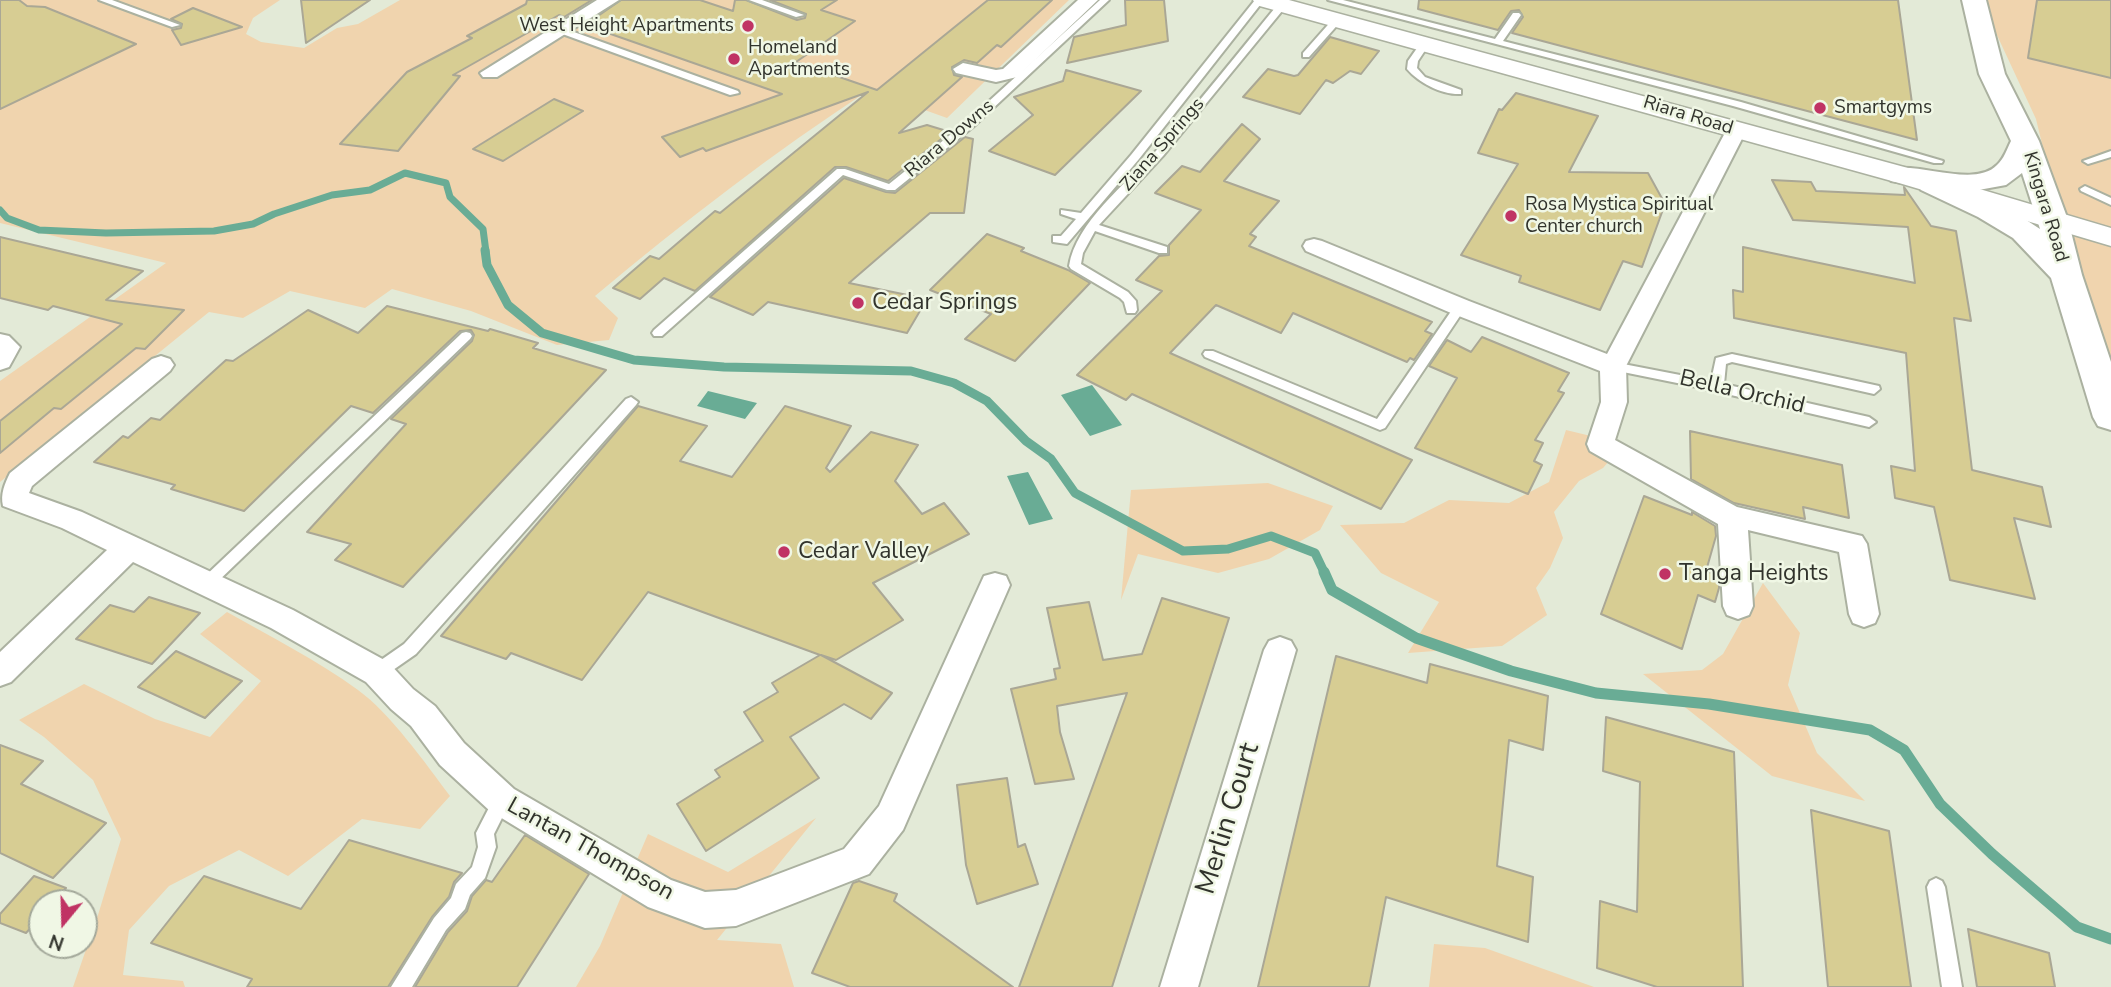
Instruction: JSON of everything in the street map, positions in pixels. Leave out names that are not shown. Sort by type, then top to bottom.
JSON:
[{"type":"main road","name":"Kingara Road","points":[[1974,0],[1992,74],[2025,141],[2053,220],[2066,275],[2111,417]]},
{"type":"main road","points":[[1901,175],[1948,181],[1997,179],[2015,163],[2025,141]]},
{"type":"main road","points":[[1935,173],[2017,226],[2041,247],[2066,275]]},
{"type":"street","points":[[491,73],[610,0]]},
{"type":"street","points":[[963,69],[996,76],[1010,73],[1089,0]]},
{"type":"street","name":"Riara Road","points":[[1269,2],[1335,10],[1424,43],[1706,109],[1736,131],[1901,175],[1935,173],[2053,220],[2111,237]]},
{"type":"street","points":[[1736,131],[1613,366],[1614,402],[1600,444],[1732,518],[1748,519],[1852,544],[1864,614]]},
{"type":"street","points":[[1314,246],[1460,307],[1613,366]]},
{"type":"street","points":[[0,342],[7,347],[0,361]]},
{"type":"street","name":"Lantan Thompson","points":[[161,365],[20,480],[13,498],[72,520],[207,583],[282,619],[377,672],[402,699],[423,716],[452,754],[502,800],[661,894],[705,910],[736,908],[856,862],[891,818],[995,585]]},
{"type":"street","points":[[1732,518],[1738,607]]},
{"type":"street","points":[[0,672],[129,547]]},
{"type":"street","name":"Merlin Court","points":[[1179,987],[1280,650]]},
{"type":"lane","points":[[103,0],[174,25]]},
{"type":"lane","points":[[753,0],[799,15]]},
{"type":"lane","name":"Riara Downs","points":[[658,333],[841,170],[891,188],[969,125],[1105,0]]},
{"type":"lane","points":[[1131,310],[1130,300],[1124,295],[1075,266],[1088,222],[1135,157],[1269,2]]},
{"type":"lane","name":"Ziana Springs","points":[[1088,222],[1158,154],[1269,2]]},
{"type":"lane","points":[[1306,55],[1335,10],[1497,43],[1706,109],[1817,127],[1935,173]]},
{"type":"lane","points":[[1497,43],[1516,15]]},
{"type":"lane","points":[[560,30],[734,93]]},
{"type":"lane","points":[[1424,43],[1413,61],[1412,69],[1422,79],[1457,92]]},
{"type":"lane","points":[[1817,127],[1819,141],[1841,158]]},
{"type":"lane","points":[[2088,161],[2111,154]]},
{"type":"lane","points":[[2085,190],[2111,202]]},
{"type":"lane","points":[[1065,212],[1163,250]]},
{"type":"lane","points":[[1057,239],[1063,241],[1088,222]]},
{"type":"lane","points":[[1209,354],[1380,425],[1460,307]]},
{"type":"lane","points":[[207,583],[467,336]]},
{"type":"lane","points":[[1717,387],[1720,360],[1732,358],[1874,389]]},
{"type":"lane","name":"Bella Orchid","points":[[1613,366],[1869,422]]},
{"type":"lane","points":[[377,672],[410,649],[427,631],[631,402]]},
{"type":"lane","points":[[401,987],[440,924],[459,903],[462,890],[479,872],[488,847],[485,833],[502,800]]},
{"type":"lane","points":[[1936,887],[1952,987]]},
{"type":"shaded area","points":[[0,0],[280,0],[253,18],[246,34],[261,42],[304,48],[337,28],[358,24],[400,0],[1069,0],[947,118],[869,90],[763,163],[661,241],[595,296],[618,318],[609,340],[557,345],[471,311],[392,289],[365,308],[290,291],[243,318],[209,312],[0,482],[0,381],[166,263],[0,223]]},
{"type":"shaded area","points":[[1987,0],[2111,0],[2111,385],[2067,246],[2036,119],[1996,33]]},
{"type":"shaded area","points":[[1092,385],[1122,425],[1090,436],[1061,395]]},
{"type":"shaded area","points":[[708,391],[757,403],[745,419],[697,406]]},
{"type":"shaded area","points":[[1566,430],[1624,444],[1603,468],[1579,481],[1554,512],[1563,538],[1550,568],[1536,588],[1547,615],[1502,646],[1408,653],[1439,602],[1381,573],[1340,525],[1404,523],[1449,500],[1509,503],[1549,482]]},
{"type":"shaded area","points":[[1028,472],[1053,519],[1029,525],[1007,476]]},
{"type":"shaded area","points":[[1268,483],[1333,506],[1320,530],[1269,559],[1218,573],[1138,554],[1121,600],[1131,490]]},
{"type":"shaded area","points":[[1763,583],[1800,633],[1788,685],[1817,753],[1865,801],[1772,776],[1643,674],[1702,670],[1723,654]]},
{"type":"shaded area","points":[[227,612],[326,669],[358,690],[382,712],[450,796],[420,829],[362,819],[288,876],[239,850],[169,886],[129,930],[123,975],[183,981],[185,987],[73,987],[83,959],[98,959],[98,915],[121,839],[93,780],[44,737],[19,720],[84,684],[155,719],[210,737],[261,681],[200,634]]},
{"type":"shaded area","points":[[816,818],[717,940],[781,944],[794,987],[576,987],[600,946],[648,834],[728,872]]},
{"type":"shaded area","points":[[1434,944],[1485,948],[1594,987],[1429,987]]},
{"type":"building","points":[[0,0],[19,0],[27,6],[45,7],[136,44],[0,109]]},
{"type":"building","points":[[301,0],[370,0],[306,43]]},
{"type":"building","points":[[527,0],[592,0],[564,17],[559,15],[453,75],[460,76],[398,151],[340,144],[407,72],[472,38],[467,36],[526,4]]},
{"type":"building","points":[[621,0],[700,0],[733,11],[735,0],[746,0],[797,20],[805,18],[806,14],[770,0],[837,0],[821,10],[855,21],[796,62],[877,90],[988,0],[1052,0],[1001,47],[997,45],[977,63],[964,60],[952,67],[954,75],[962,77],[899,133],[927,125],[950,132],[888,181],[846,167],[835,167],[695,291],[664,278],[640,299],[613,288],[650,256],[659,259],[715,211],[720,213],[868,92],[706,151],[703,148],[680,157],[662,137],[782,94],[585,25]]},
{"type":"building","points":[[1125,0],[1164,0],[1168,41],[1067,63],[1074,37],[1126,25]]},
{"type":"building","points":[[1419,0],[1898,0],[1917,140],[1512,33],[1523,17],[1519,10],[1511,11],[1498,30],[1418,9]]},
{"type":"building","points":[[2037,0],[2111,0],[2111,78],[2028,58]]},
{"type":"building","points":[[193,8],[242,27],[181,45],[172,30],[181,28],[182,24],[171,19]]},
{"type":"building","points":[[1330,37],[1379,51],[1361,74],[1350,71],[1333,83],[1326,80],[1300,114],[1243,97],[1268,69],[1298,75]]},
{"type":"building","points":[[1066,70],[1141,91],[1055,175],[989,151],[1033,115],[1014,97],[1063,81]]},
{"type":"building","points":[[1516,93],[1598,116],[1569,172],[1648,173],[1665,204],[1642,267],[1623,261],[1600,310],[1519,282],[1521,276],[1461,255],[1518,164],[1478,153],[1499,109],[1502,110]]},
{"type":"building","points":[[554,99],[583,111],[503,161],[473,149]]},
{"type":"building","points":[[1242,124],[1260,139],[1224,181],[1279,201],[1250,234],[1256,237],[1249,246],[1432,322],[1425,331],[1432,334],[1414,360],[1410,358],[1407,362],[1293,313],[1281,333],[1216,305],[1170,353],[1412,460],[1381,509],[1132,394],[1126,400],[1077,375],[1162,291],[1136,280],[1159,256],[1169,255],[1169,245],[1201,210],[1155,193],[1182,166],[1200,172]]},
{"type":"building","points":[[965,137],[973,139],[964,213],[930,213],[849,283],[927,299],[907,333],[768,302],[753,315],[710,297],[844,178],[895,193]]},
{"type":"building","points":[[1772,180],[1811,182],[1816,191],[1905,195],[1904,187],[1931,226],[1956,231],[1971,321],[1954,318],[1972,470],[2042,487],[2051,527],[2014,518],[2035,599],[1950,580],[1934,507],[1895,498],[1891,466],[1915,471],[1906,353],[1734,318],[1733,290],[1743,292],[1743,247],[1915,283],[1908,227],[1793,220]]},
{"type":"building","points":[[987,234],[1024,248],[1021,251],[1068,270],[1090,283],[1015,361],[965,339],[991,314],[930,290]]},
{"type":"building","points":[[0,237],[143,271],[106,300],[184,310],[145,349],[136,348],[61,409],[54,408],[0,453],[0,421],[122,324],[53,306],[48,310],[0,298]]},
{"type":"building","points":[[387,306],[488,331],[490,329],[538,343],[533,348],[606,370],[403,587],[335,560],[351,544],[307,532],[406,424],[391,419],[472,341],[474,335],[471,330],[460,331],[373,413],[351,406],[244,511],[171,489],[175,485],[94,462],[123,436],[128,438],[151,418],[160,420],[226,360],[233,361],[308,310],[358,333]]},
{"type":"building","points":[[1482,337],[1569,373],[1558,391],[1564,393],[1535,440],[1543,443],[1534,461],[1542,465],[1528,494],[1415,448],[1457,378],[1429,366],[1447,340],[1471,352]]},
{"type":"building","points":[[638,406],[707,426],[680,461],[732,477],[785,406],[851,426],[826,468],[830,472],[871,432],[918,445],[895,481],[922,514],[944,503],[969,534],[873,583],[903,620],[836,660],[821,655],[892,693],[871,719],[844,704],[790,737],[819,778],[706,851],[677,804],[720,777],[715,770],[763,741],[744,712],[778,692],[772,683],[820,655],[648,592],[582,680],[511,653],[506,659],[441,636]]},
{"type":"building","name":"Tanga Heights","points":[[1690,431],[1842,465],[1849,518],[1803,507],[1805,519],[1734,503],[1691,479]]},
{"type":"building","name":"Tanga Heights","points":[[1644,496],[1692,515],[1692,512],[1715,526],[1716,536],[1706,571],[1719,576],[1719,588],[1715,602],[1698,595],[1682,649],[1601,614]]},
{"type":"building","points":[[149,597],[200,613],[152,664],[76,639],[110,605],[134,612]]},
{"type":"building","points":[[1162,598],[1229,618],[1112,987],[1019,987],[1127,693],[1057,706],[1060,732],[1074,779],[1035,784],[1011,689],[1056,679],[1054,669],[1060,668],[1047,608],[1089,602],[1103,660],[1142,654]]},
{"type":"building","points":[[176,651],[242,681],[205,718],[138,687]]},
{"type":"building","points":[[1336,656],[1427,683],[1430,664],[1548,696],[1543,750],[1509,740],[1497,866],[1533,877],[1528,942],[1386,897],[1369,987],[1258,987]]},
{"type":"building","points":[[1606,717],[1734,752],[1743,987],[1657,987],[1597,968],[1600,901],[1637,912],[1640,782],[1603,771]]},
{"type":"building","points":[[0,745],[43,761],[21,784],[106,823],[53,878],[0,853]]},
{"type":"building","points":[[1007,778],[1018,847],[1025,844],[1038,884],[977,904],[966,865],[957,785]]},
{"type":"building","points":[[1811,810],[1889,831],[1911,987],[1828,987]]},
{"type":"building","points":[[525,835],[589,874],[517,987],[415,987],[448,932],[467,911],[472,896],[486,880],[492,882]]},
{"type":"building","points":[[349,840],[462,873],[454,882],[449,897],[432,917],[388,987],[247,987],[252,979],[151,943],[204,876],[301,909]]},
{"type":"building","points":[[34,876],[66,888],[28,889],[26,933],[0,923],[0,914]]},
{"type":"building","points":[[859,881],[897,894],[894,901],[1013,987],[850,987],[812,973],[853,883]]},
{"type":"building","points":[[1968,929],[2049,953],[2055,987],[1977,987]]},
{"type":"waterway","points":[[0,210],[7,218],[39,230],[106,233],[214,231],[253,224],[274,214],[332,195],[370,190],[405,173],[446,183],[450,197],[483,229],[486,252]]},
{"type":"waterway","points":[[485,250],[487,265],[508,305],[542,333],[634,360],[724,367],[911,371],[954,383],[987,401],[1026,441],[1051,459],[1075,493],[1183,551],[1228,549],[1271,536],[1315,553],[1325,574]]},
{"type":"waterway","points":[[1324,572],[1332,590],[1416,638],[1511,671],[1596,693],[1709,704],[1870,730],[1904,750],[1940,804],[1992,854],[2077,927],[2111,939]]},
{"type":"place","name":"West Height Apartments","points":[[748,26]]},
{"type":"place","name":"Homeland Apartments","points":[[734,59]]},
{"type":"place","name":"Smartgyms","points":[[1820,108]]},
{"type":"place","name":"Rosa Mystica Spiritual Center church","points":[[1511,216]]},
{"type":"place","name":"Cedar Springs","points":[[858,303]]},
{"type":"place","name":"Cedar Valley","points":[[784,552]]},
{"type":"place","name":"Tanga Heights","points":[[1665,574]]}]
